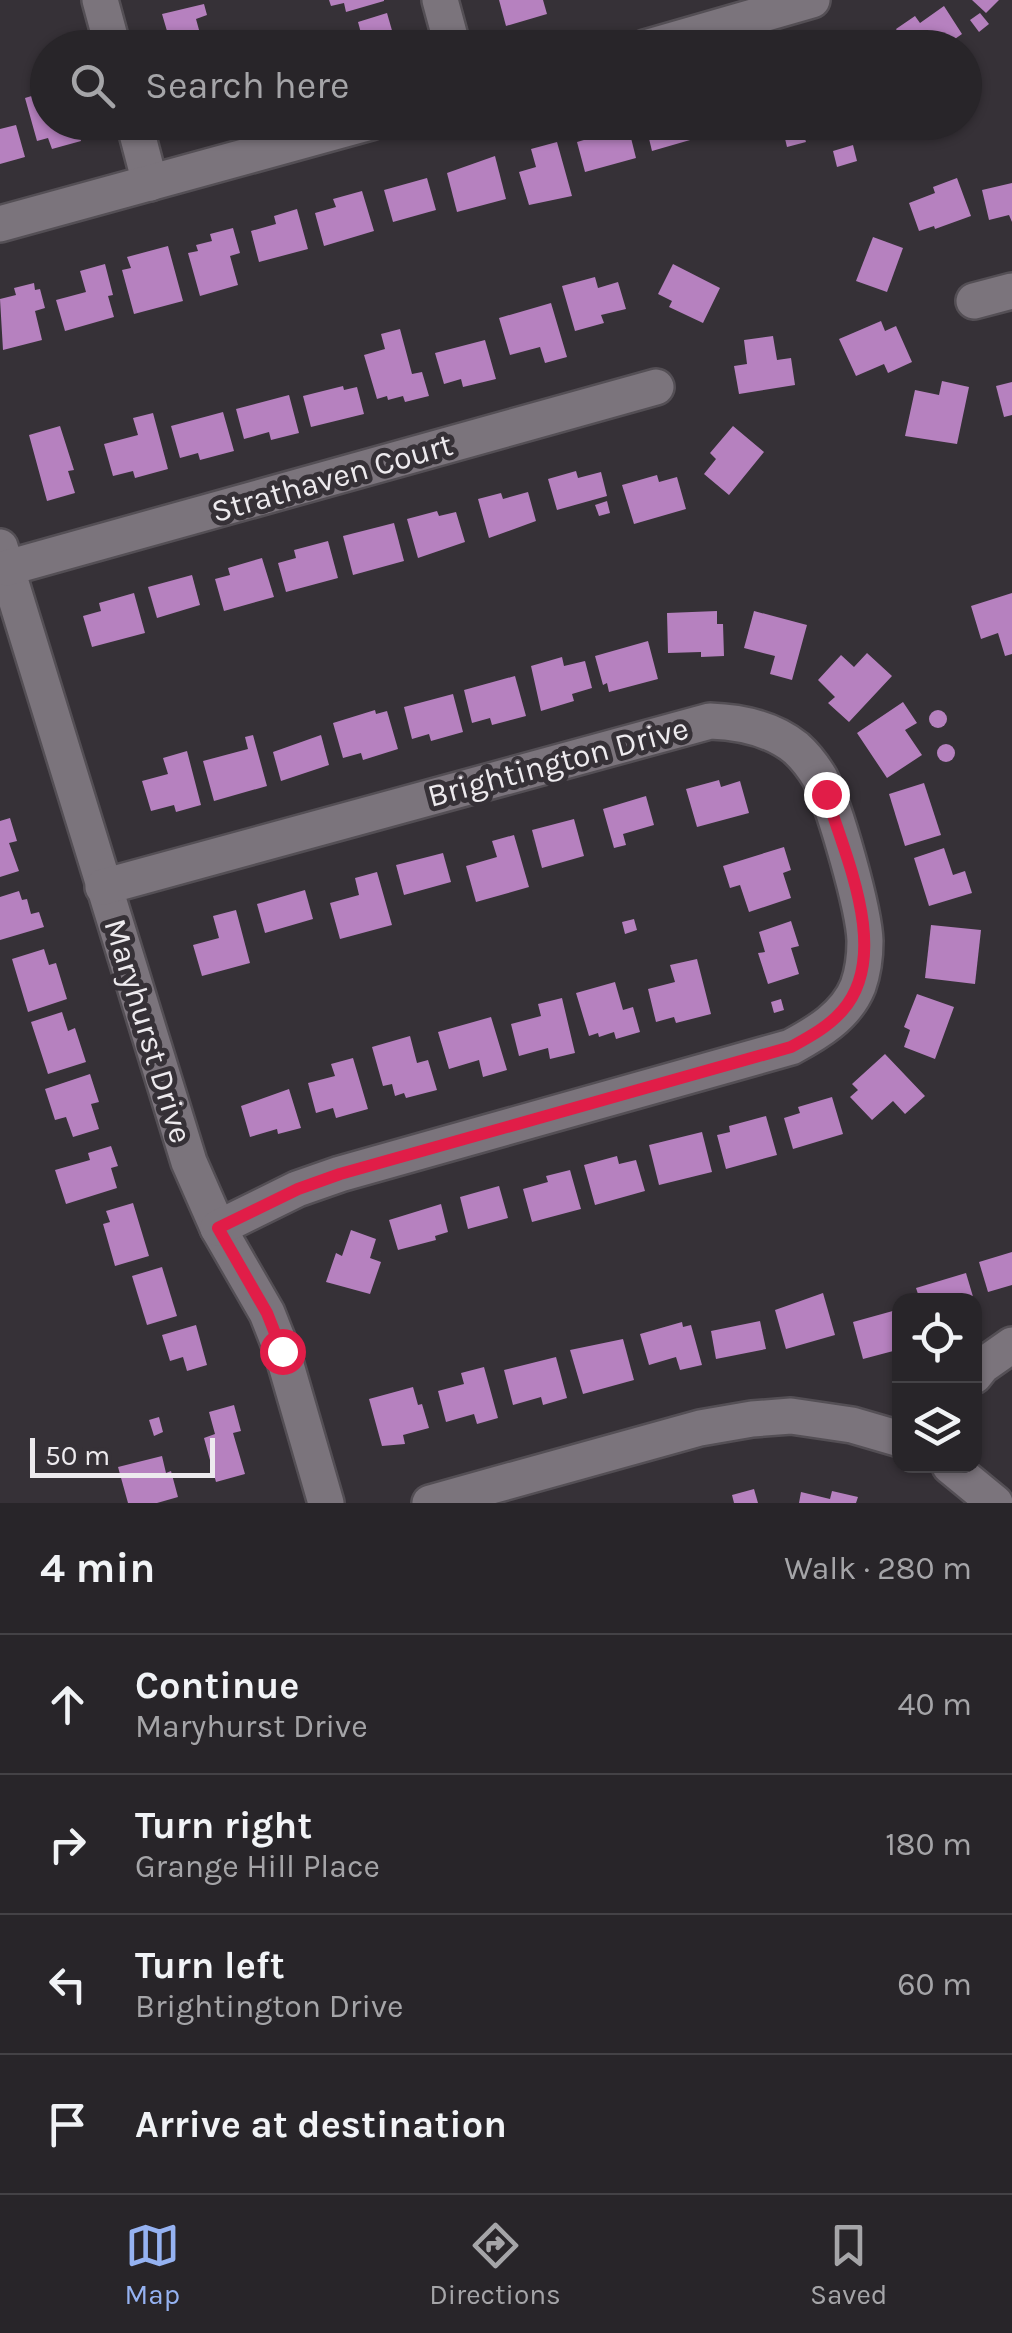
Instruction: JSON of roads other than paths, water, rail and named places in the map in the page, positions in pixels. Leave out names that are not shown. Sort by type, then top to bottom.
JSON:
[{"type":"street","points":[[100,0],[108,30]]},
{"type":"street","points":[[440,0],[448,30]]},
{"type":"street","points":[[704,30],[792,3]]},
{"type":"street","points":[[139,140],[150,183]]},
{"type":"street","points":[[0,224],[306,140]]},
{"type":"street","points":[[974,301],[1012,290]]},
{"type":"street","name":"Strathaven Court","points":[[3,558],[656,387]]},
{"type":"street","name":"Maryhurst Drive","points":[[3,558],[190,1162],[218,1228],[267,1313],[277,1338],[326,1503]]},
{"type":"street","name":"Brightington Drive","points":[[103,887],[710,721],[759,728],[797,749],[820,777],[826,794],[862,916],[865,942],[857,988],[842,1010],[819,1032],[791,1047],[340,1174],[298,1189],[218,1228]]},
{"type":"street","points":[[982,1369],[1012,1345]]},
{"type":"street","points":[[430,1503],[700,1428],[752,1419],[791,1416],[852,1425],[892,1437]]},
{"type":"street","points":[[959,1473],[995,1503]]}]
